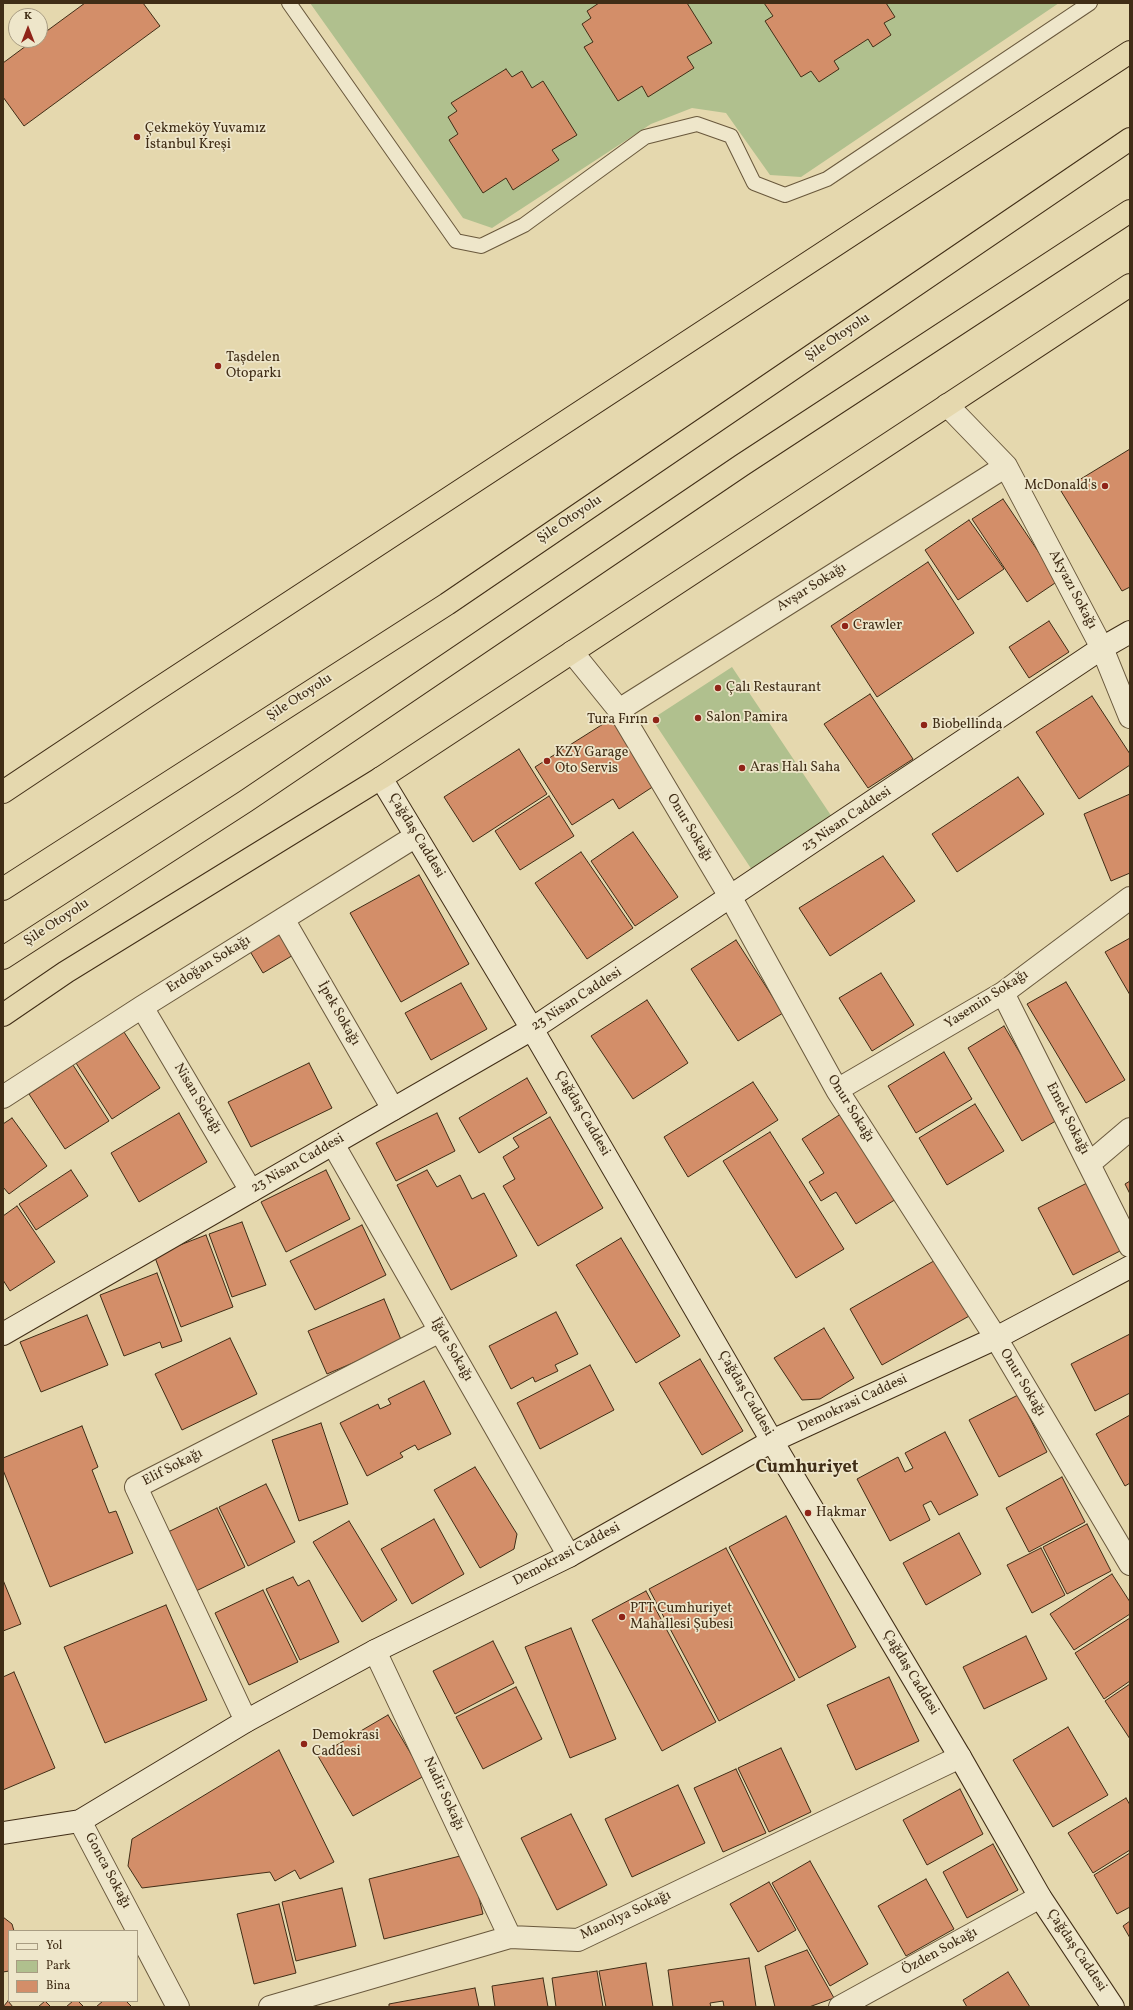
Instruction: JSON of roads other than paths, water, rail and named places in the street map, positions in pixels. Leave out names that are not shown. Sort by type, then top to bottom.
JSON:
[{"type":"highway","points":[[3,792],[1130,52]]},
{"type":"highway","name":"Şile Otoyolu","points":[[3,889],[447,604],[1130,139]]},
{"type":"highway","name":"Şile Otoyolu","points":[[3,958],[246,801],[742,465],[1130,211]]},
{"type":"highway","points":[[3,1015],[66,972],[381,778],[1130,285]]},
{"type":"street","name":"Akyazı Sokağı","points":[[947,405],[1006,466],[1102,648],[1130,717]]},
{"type":"street","name":"Avşar Sokağı","points":[[619,710],[1006,466]]},
{"type":"street","name":"23 Nisan Caddesi","points":[[3,1334],[532,1029],[731,898],[1102,648],[1130,632]]},
{"type":"street","name":"Onur Sokağı","points":[[572,652],[619,710],[731,898],[837,1090],[996,1338],[1130,1564]]},
{"type":"street","name":"Çağdaş Caddesi","points":[[381,778],[532,1029],[772,1441],[960,1757],[1040,1897],[1113,2007]]},
{"type":"street","name":"Erdoğan Sokağı","points":[[3,1097],[142,1007],[416,836]]},
{"type":"street","name":"Yasemin Sokağı","points":[[837,1090],[1003,993],[1130,898]]},
{"type":"street","name":"İpek Sokağı","points":[[284,919],[394,1109]]},
{"type":"street","name":"Emek Sokağı","points":[[1003,993],[1090,1163],[1130,1246]]},
{"type":"street","name":"Nisan Sokağı","points":[[142,1007],[251,1191]]},
{"type":"street","points":[[1090,1163],[1130,1129]]},
{"type":"street","name":"İğde Sokağı","points":[[332,1144],[569,1556]]},
{"type":"street","name":"Demokrasi Caddesi","points":[[3,1833],[80,1821],[246,1721],[375,1651],[569,1556],[772,1441],[996,1338],[1130,1267]]},
{"type":"street","name":"Elif Sokağı","points":[[246,1721],[136,1487],[440,1331]]},
{"type":"street","name":"Nadir Sokağı","points":[[375,1651],[510,1937]]},
{"type":"street","name":"Manolya Sokağı","points":[[270,2007],[510,1937],[578,1940],[960,1757]]},
{"type":"street","name":"Gonca Sokağı","points":[[80,1821],[137,1930]]},
{"type":"street","name":"Özden Sokağı","points":[[840,2007],[1040,1897]]},
{"type":"street","name":"Gonca Sokağı","points":[[138,1931],[178,2007]]},
{"type":"lane","points":[[289,3],[456,241],[481,246],[524,225],[645,137],[697,124],[731,136],[754,183],[785,195],[828,179],[1090,3]]},
{"type":"place","name":"Çekmeköy Yuvamız İstanbul Kreşi","points":[[137,137]]},
{"type":"place","name":"Taşdelen Otoparkı","points":[[218,366]]},
{"type":"place","name":"McDonald's","points":[[1105,486]]},
{"type":"place","name":"Crawler","points":[[845,626]]},
{"type":"place","name":"Çalı Restaurant","points":[[718,688]]},
{"type":"place","name":"Salon Pamira","points":[[698,718]]},
{"type":"place","name":"Tura Fırın","points":[[656,720]]},
{"type":"place","name":"Biobellinda","points":[[924,725]]},
{"type":"place","name":"KZY Garage Oto Servis","points":[[547,761]]},
{"type":"place","name":"Aras Halı Saha","points":[[742,768]]},
{"type":"place","name":"Hakmar","points":[[808,1513]]},
{"type":"place","name":"PTT Cumhuriyet Mahallesi Şubesi","points":[[622,1617]]},
{"type":"place","name":"Demokrasi Caddesi","points":[[304,1744]]},
{"type":"district","name":"Cumhuriyet","points":[[807,1469]]}]
